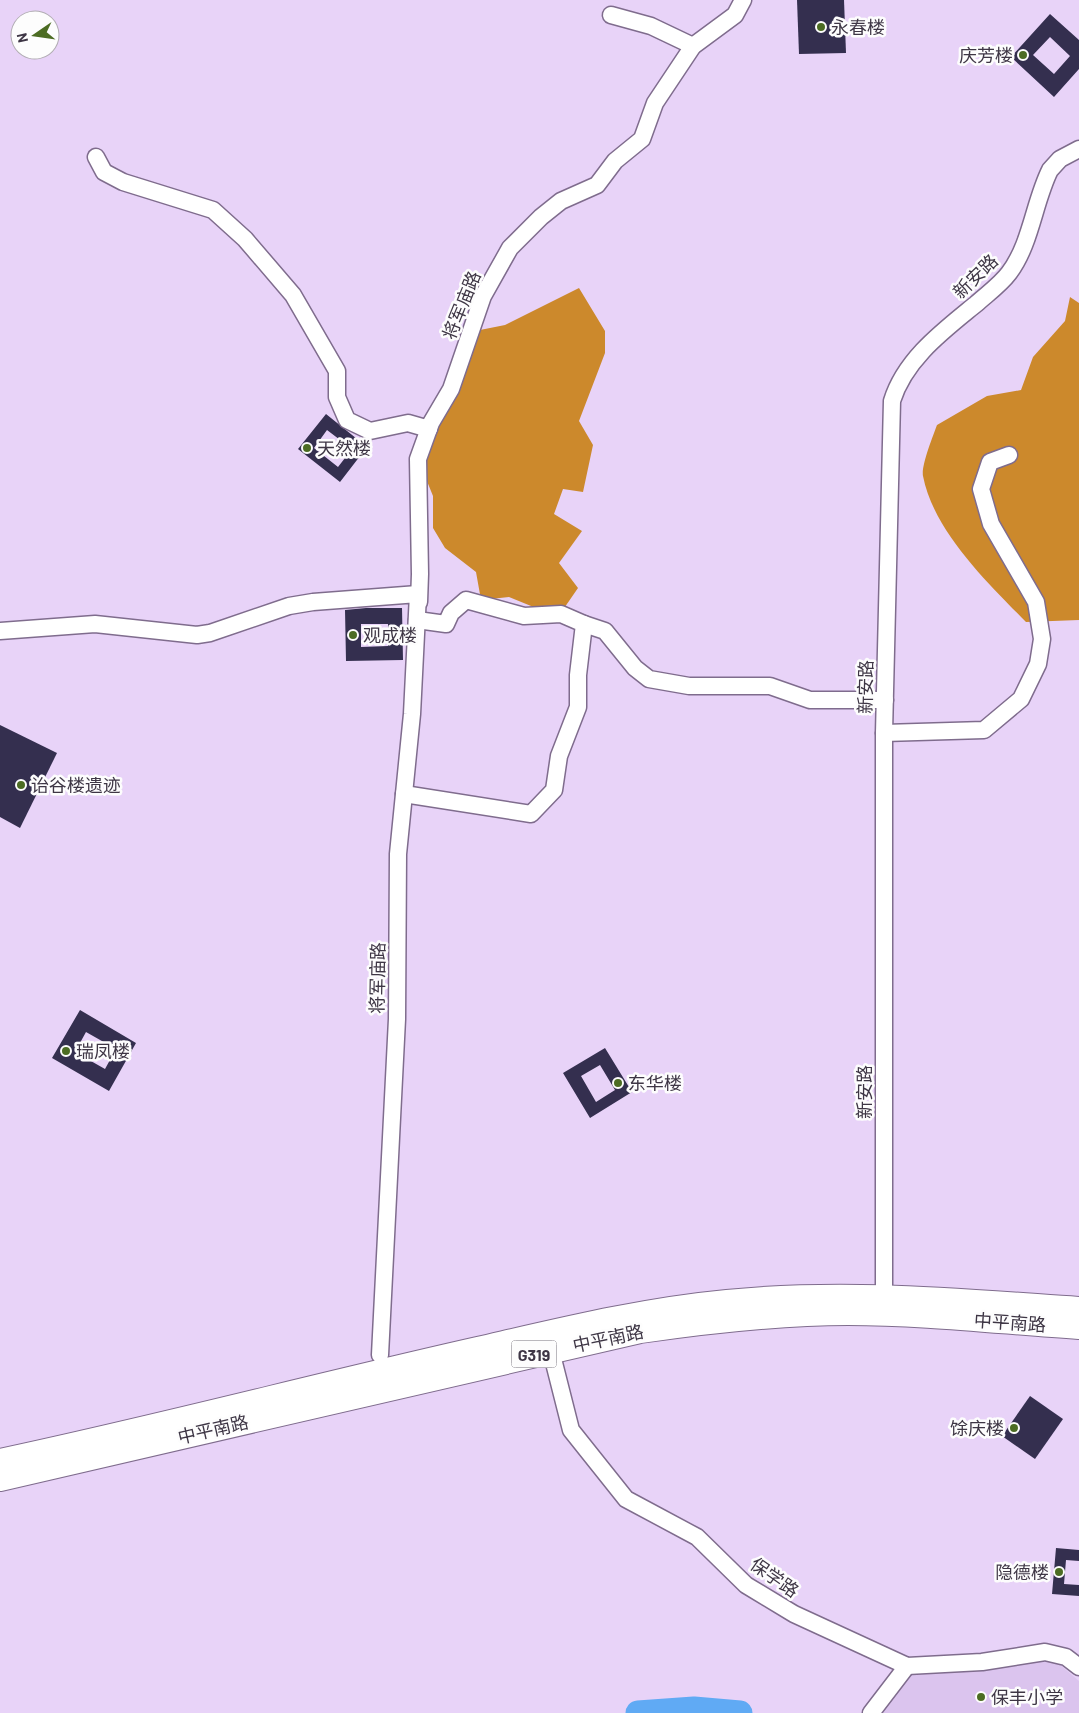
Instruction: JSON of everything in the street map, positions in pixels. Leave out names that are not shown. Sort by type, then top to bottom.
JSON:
[{"type":"highway","name":"G319","points":[[0,1461],[637,1313],[768,1299],[884,1296],[1079,1310]]},
{"type":"highway","name":"中平南路","points":[[0,1479],[551,1350],[667,1327],[745,1318],[830,1313],[883,1314],[1079,1327]]},
{"type":"street","name":"将军庙路","points":[[380,1355],[397,1019],[398,854],[420,574],[418,459],[429,429],[451,389],[483,296],[510,248],[541,217],[561,201],[597,184],[614,161],[642,139],[655,103],[694,46],[735,15],[743,0]]},
{"type":"street","points":[[611,16],[651,26],[694,46]]},
{"type":"street","name":"新安路","points":[[884,1296],[884,733],[890,412],[896,390],[908,368],[939,334],[998,286],[1008,274],[1019,256],[1050,170],[1060,159],[1079,149]]},
{"type":"street","points":[[96,157],[104,172],[123,182],[213,210],[245,239],[293,296],[338,371],[337,397],[347,420],[370,431],[408,423],[429,429]]},
{"type":"street","points":[[884,733],[984,730],[1021,699],[1038,664],[1042,639],[1036,602],[991,524],[980,489],[990,462],[1009,454]]},
{"type":"street","points":[[0,631],[94,624],[197,635],[210,633],[289,606],[312,602],[362,596],[418,598]]},
{"type":"street","points":[[417,620],[446,624],[451,613],[466,600],[524,616],[561,614],[605,631],[635,668],[649,679],[689,686],[770,686],[810,700],[885,700]]},
{"type":"street","points":[[404,794],[532,814],[554,790],[559,756],[578,707],[578,676],[584,624]]},
{"type":"street","name":"保学路","points":[[551,1350],[571,1430],[626,1499],[697,1537],[746,1585],[794,1614],[906,1666],[982,1662],[1045,1652],[1066,1657],[1079,1667]]},
{"type":"street","points":[[871,1713],[906,1666]]},
{"type":"shaded area","points":[[579,288],[605,331],[605,353],[579,421],[593,445],[583,492],[563,489],[554,514],[582,531],[559,563],[578,588],[558,617],[509,597],[481,600],[476,572],[445,548],[433,528],[433,496],[418,459],[470,332],[505,325]]},
{"type":"shaded area","points":[[1070,297],[1079,303],[1079,620],[1026,622],[995,591],[950,537],[929,497],[923,471],[937,425],[987,396],[1021,390],[1033,357],[1065,321]]},
{"type":"shaded area","name":"保丰小学","points":[[1045,1652],[1079,1681],[1079,1713],[870,1713],[898,1676]]},
{"type":"building","name":"永春楼","points":[[797,0],[844,0],[846,53],[799,54]]},
{"type":"building","name":"庆芳楼","points":[[1050,14],[1079,40],[1079,69],[1054,97],[1011,57]],"holes":[[[1050,37],[1070,56],[1054,74],[1033,55]]]},
{"type":"building","name":"天然楼","points":[[326,414],[367,447],[340,482],[298,449]],"holes":[[[327,430],[352,449],[338,467],[314,448]]]},
{"type":"building","name":"观成楼","points":[[402,608],[403,660],[346,661],[345,610]],"holes":[[[361,624],[388,624],[388,646],[361,647]]]},
{"type":"building","name":"诒谷楼遗迹","points":[[0,725],[57,753],[20,828],[0,817]]},
{"type":"building","name":"瑞凤楼","points":[[80,1010],[136,1043],[109,1091],[52,1058]],"holes":[[[86,1032],[116,1049],[105,1069],[75,1052]]]},
{"type":"building","name":"东华楼","points":[[605,1048],[632,1092],[590,1118],[563,1073]],"holes":[[[600,1065],[615,1090],[596,1102],[581,1076]]]},
{"type":"building","name":"馀庆楼","points":[[1030,1396],[1063,1419],[1035,1459],[1002,1436]]},
{"type":"building","name":"隐德楼","points":[[1056,1548],[1079,1550],[1079,1561],[1066,1560],[1064,1584],[1079,1585],[1079,1596],[1052,1594]]},
{"type":"waterway","points":[[638,1713],[694,1709],[740,1713]]},
{"type":"place","name":"永春楼","points":[[821,27]]},
{"type":"place","name":"庆芳楼","points":[[1023,55]]},
{"type":"place","name":"天然楼","points":[[307,448]]},
{"type":"place","name":"观成楼","points":[[353,635]]},
{"type":"place","name":"诒谷楼遗迹","points":[[21,785]]},
{"type":"place","name":"瑞凤楼","points":[[66,1051]]},
{"type":"place","name":"东华楼","points":[[618,1083]]},
{"type":"place","name":"馀庆楼","points":[[1014,1428]]},
{"type":"place","name":"隐德楼","points":[[1059,1572]]},
{"type":"place","name":"保丰小学","points":[[981,1697]]}]
